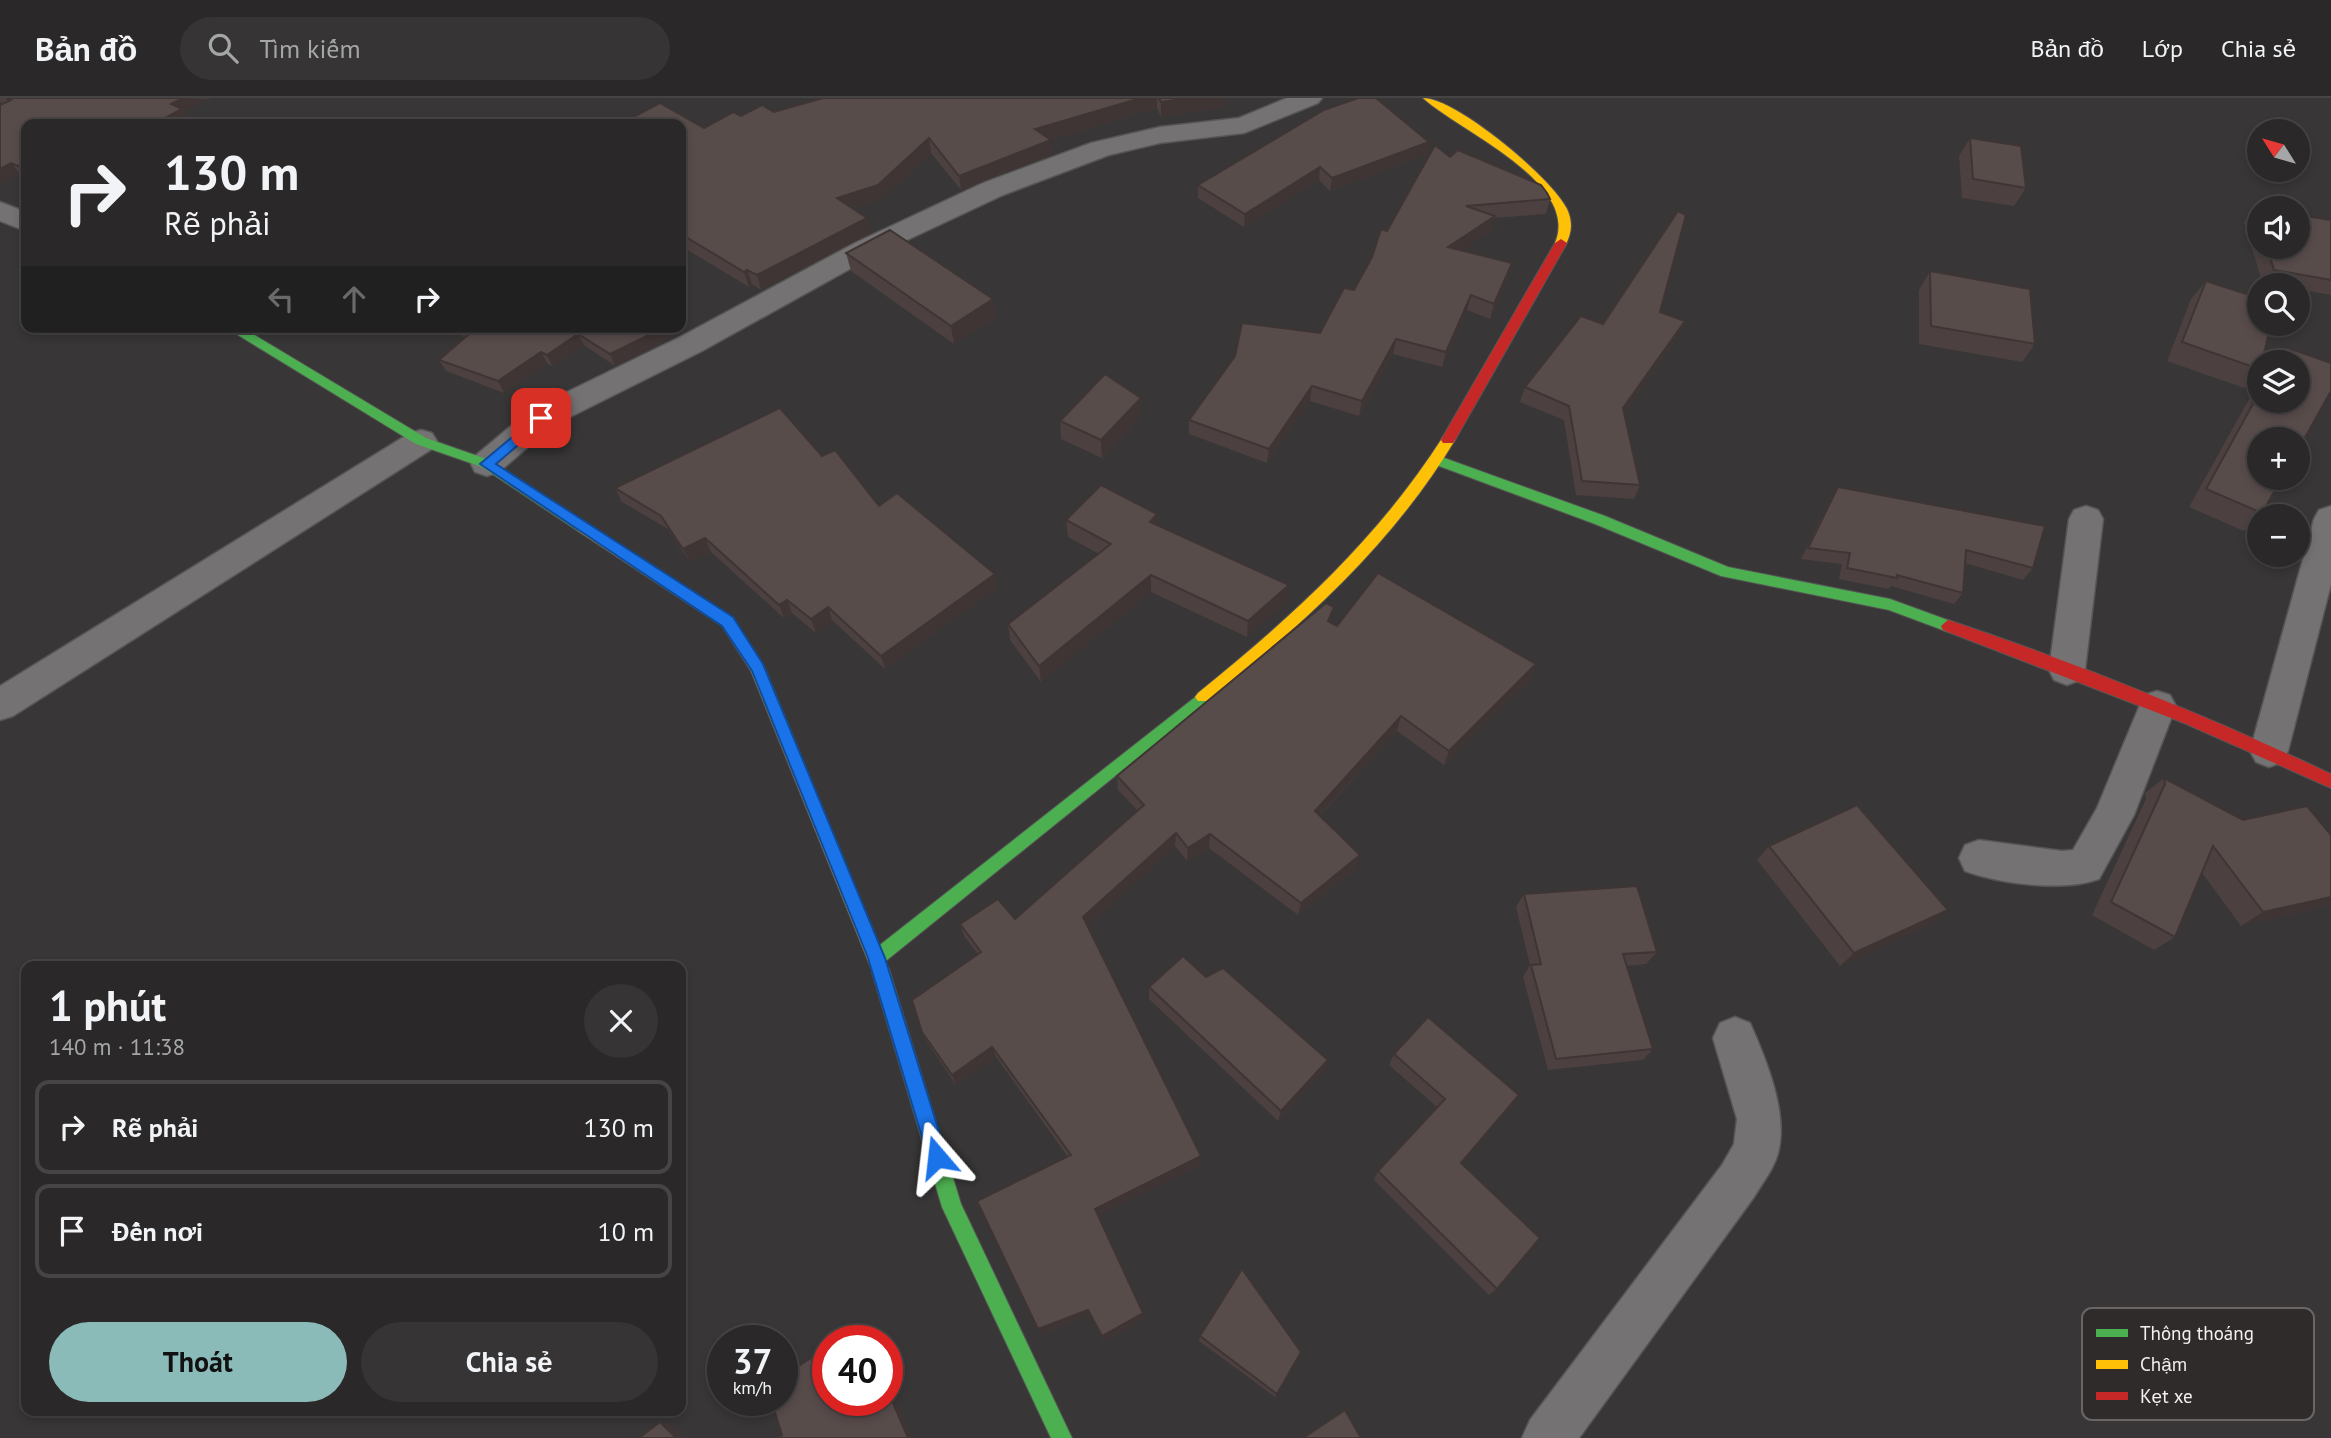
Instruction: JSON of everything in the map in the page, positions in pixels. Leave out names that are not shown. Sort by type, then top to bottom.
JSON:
[{"type":"street","points":[[487,464],[541,418],[691,344],[865,249],[993,189],[1100,149],[1160,135],[1244,125],[1310,98]]},
{"type":"street","points":[[877,958],[1251,658],[1297,618],[1370,546],[1436,460],[1559,248],[1566,228],[1559,204],[1538,179],[1460,117],[1429,98]]},
{"type":"street","points":[[0,211],[21,220]]},
{"type":"street","points":[[241,333],[421,441],[487,464],[727,622],[758,668],[877,958],[952,1207],[1062,1438]]},
{"type":"street","points":[[0,705],[421,441]]},
{"type":"street","points":[[1436,460],[1600,520],[1726,572],[1890,605],[2067,670],[2269,751],[2331,781]]},
{"type":"street","points":[[2067,670],[2086,519]]},
{"type":"street","points":[[2269,751],[2331,519]]},
{"type":"street","points":[[1979,858],[2062,869],[2084,866],[2114,816],[2157,706]]},
{"type":"street","points":[[1548,1438],[1738,1181],[1756,1151],[1760,1119],[1735,1038]]},
{"type":"building","points":[[6,98],[183,98],[171,104],[182,109],[163,119],[21,119],[21,167],[11,163],[0,169],[0,105],[11,100]]},
{"type":"building","points":[[823,98],[1141,98],[1035,129],[1051,140],[959,176],[929,138],[878,185],[837,198],[867,218],[757,275],[747,270],[744,272],[686,237],[686,119],[630,119],[660,103],[704,128],[733,112],[741,116],[762,105],[774,112]]},
{"type":"building","points":[[1159,98],[1190,98],[1161,102]]},
{"type":"building","points":[[1358,98],[1376,98],[1429,142],[1332,178],[1320,167],[1245,214],[1198,185],[1324,110]]},
{"type":"building","points":[[1970,138],[2021,146],[2026,188],[1973,179]]},
{"type":"building","points":[[1435,145],[1450,157],[1458,150],[1541,185],[1550,199],[1466,206],[1495,216],[1448,247],[1512,263],[1494,304],[1471,295],[1446,352],[1396,339],[1362,401],[1312,386],[1269,449],[1189,420],[1235,356],[1242,323],[1320,333],[1344,288],[1354,290],[1372,257],[1381,229],[1387,231]]},
{"type":"building","points":[[1678,211],[1686,215],[1660,312],[1685,321],[1623,408],[1640,485],[1582,481],[1569,406],[1525,387],[1581,316],[1603,324]]},
{"type":"building","points":[[2310,217],[2331,220],[2331,280],[2310,276],[2310,273],[2274,270],[2271,259],[2310,259]]},
{"type":"building","points":[[890,230],[993,299],[951,326],[846,253]]},
{"type":"building","points":[[1930,271],[2030,289],[2035,344],[1931,326]]},
{"type":"building","points":[[2206,281],[2247,294],[2247,336],[2268,336],[2265,350],[2247,350],[2247,365],[2182,342]]},
{"type":"building","points":[[461,333],[653,333],[610,354],[578,334],[547,355],[541,352],[498,381],[439,360],[468,335]]},
{"type":"building","points":[[2310,356],[2331,363],[2331,391],[2310,429],[2247,427],[2247,490],[2275,490],[2267,504],[2247,504],[2247,507],[2206,489],[2248,413],[2310,413]]},
{"type":"building","points":[[1105,374],[1141,398],[1101,440],[1060,421]]},
{"type":"building","points":[[780,408],[822,456],[835,450],[879,506],[897,493],[995,574],[881,656],[828,607],[811,619],[787,600],[779,605],[705,538],[683,549],[661,516],[615,488]]},
{"type":"building","points":[[1101,485],[1157,514],[1150,522],[1289,585],[1248,621],[1151,575],[1039,666],[1008,624],[1111,544],[1066,520]]},
{"type":"building","points":[[1838,487],[2045,526],[2033,568],[1966,550],[1963,593],[1897,575],[1897,578],[1847,568],[1850,553],[1808,548]]},
{"type":"building","points":[[1378,573],[1536,664],[1449,751],[1401,716],[1315,811],[1360,855],[1301,903],[1210,834],[1188,848],[1176,833],[1083,917],[1201,1156],[1095,1209],[1143,1313],[1102,1336],[1088,1310],[1038,1329],[977,1201],[1071,1155],[992,1047],[952,1075],[922,1032],[912,1000],[981,952],[960,924],[998,899],[1015,919],[1144,805],[1117,776],[1326,603],[1334,607],[1328,621],[1337,626]]},
{"type":"building","points":[[2164,778],[2243,820],[2307,806],[2331,835],[2331,897],[2263,912],[2213,846],[2175,937],[2111,902],[2165,784]]},
{"type":"building","points":[[1857,805],[1948,910],[1854,953],[1769,846]]},
{"type":"building","points":[[1637,886],[1657,952],[1623,954],[1653,1049],[1556,1059],[1531,965],[1541,964],[1524,894]]},
{"type":"building","points":[[1183,956],[1206,977],[1223,968],[1328,1060],[1281,1111],[1149,987]]},
{"type":"building","points":[[1428,1017],[1519,1095],[1461,1163],[1540,1238],[1497,1289],[1378,1171],[1445,1099],[1394,1054]]},
{"type":"building","points":[[1242,1269],[1301,1352],[1277,1394],[1200,1336]]},
{"type":"building","points":[[812,1357],[812,1416],[899,1416],[908,1438],[775,1438],[782,1435],[776,1416],[798,1416],[798,1367]]},
{"type":"building","points":[[1345,1410],[1361,1438],[1303,1438]]},
{"type":"building","points":[[660,1422],[676,1438],[639,1438]]},
{"type":"traffic: fast","points":[[241,333],[421,441],[487,464],[583,527]]},
{"type":"traffic: fast","points":[[1436,460],[1600,520],[1726,572],[1890,605],[1948,626]]},
{"type":"traffic: fast","points":[[877,958],[1203,697]]},
{"type":"traffic: fast","points":[[881,972],[952,1207],[1062,1438]]},
{"type":"traffic: slow","points":[[1428,98],[1510,154],[1550,192],[1562,210],[1566,227],[1561,243]]},
{"type":"traffic: slow","points":[[1203,697],[1272,640],[1338,579],[1397,513],[1448,440]]},
{"type":"traffic: slow","points":[[583,527],[727,622],[758,669],[881,972]]},
{"type":"traffic: jam","points":[[1448,440],[1561,243]]},
{"type":"traffic: jam","points":[[1948,626],[2189,718],[2331,781]]},
{"type":"route","points":[[541,418],[487,464],[727,622],[758,668],[877,958],[937,1157]]}]
